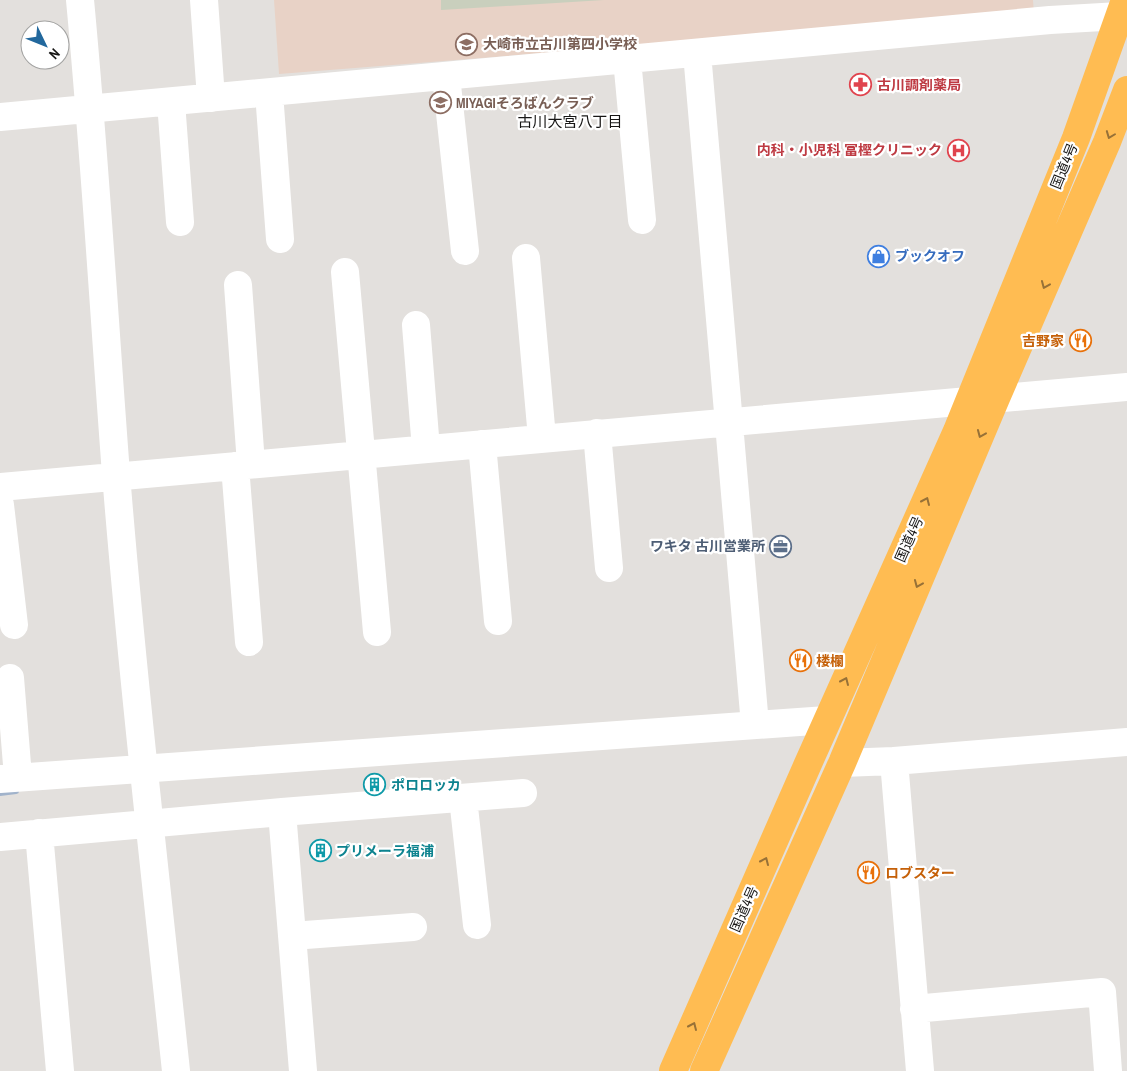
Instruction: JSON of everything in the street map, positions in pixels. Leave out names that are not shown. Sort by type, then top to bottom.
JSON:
[{"type":"highway","name":"国道4号","points":[[673,1071],[827,720],[957,431],[1076,138],[1122,8]]},
{"type":"highway","name":"国道4号","points":[[704,1071],[842,764],[996,398],[1107,142],[1127,90]]},
{"type":"street","points":[[80,0],[90,109],[116,476],[176,1071]]},
{"type":"street","points":[[204,0],[210,98]]},
{"type":"street","points":[[0,117],[697,53],[1049,10],[1122,8]]},
{"type":"street","points":[[697,53],[756,725]]},
{"type":"street","points":[[627,60],[642,220]]},
{"type":"street","points":[[446,76],[465,251]]},
{"type":"street","points":[[270,93],[280,239]]},
{"type":"street","points":[[171,102],[180,222]]},
{"type":"street","points":[[526,258],[542,438]]},
{"type":"street","points":[[345,272],[377,632]]},
{"type":"street","points":[[238,285],[249,642]]},
{"type":"street","points":[[416,325],[426,449]]},
{"type":"street","points":[[0,487],[1127,387]]},
{"type":"street","points":[[597,433],[609,568]]},
{"type":"street","points":[[482,444],[498,622]]},
{"type":"street","points":[[0,504],[14,625]]},
{"type":"street","points":[[10,678],[9,778],[827,720]]},
{"type":"street","points":[[842,764],[894,762],[1127,742]]},
{"type":"street","points":[[894,762],[920,1071]]},
{"type":"street","points":[[0,836],[522,793]]},
{"type":"street","points":[[463,798],[477,925]]},
{"type":"street","points":[[282,812],[303,1071]]},
{"type":"street","points":[[39,833],[60,1071]]},
{"type":"street","points":[[292,936],[413,927]]},
{"type":"street","points":[[914,1009],[1102,992],[1108,1071]]},
{"type":"shaded area","name":"大崎市立古川第四小学校","points":[[274,0],[1033,0],[1034,14],[279,74]]},
{"type":"green space","points":[[441,0],[604,0],[441,10]]},
{"type":"waterway","points":[[0,793],[16,791]]},
{"type":"place","name":"大崎市立古川第四小学校","points":[[467,44]]},
{"type":"place","name":"古川調剤薬局","points":[[861,85]]},
{"type":"place","name":"MIYAGIそろばんクラブ","points":[[440,103]]},
{"type":"place","name":"内科・小児科 冨樫クリニック","points":[[958,150]]},
{"type":"place","name":"ブックオフ","points":[[879,256]]},
{"type":"place","name":"吉野家","points":[[1080,341]]},
{"type":"place","name":"ワキタ 古川営業所","points":[[781,546]]},
{"type":"place","name":"楼欄","points":[[800,661]]},
{"type":"place","name":"ポロロッカ","points":[[375,785]]},
{"type":"place","name":"プリメーラ福浦","points":[[320,851]]},
{"type":"place","name":"ロブスター","points":[[869,873]]},
{"type":"district","name":"古川大宮八丁目","points":[[570,122]]}]
